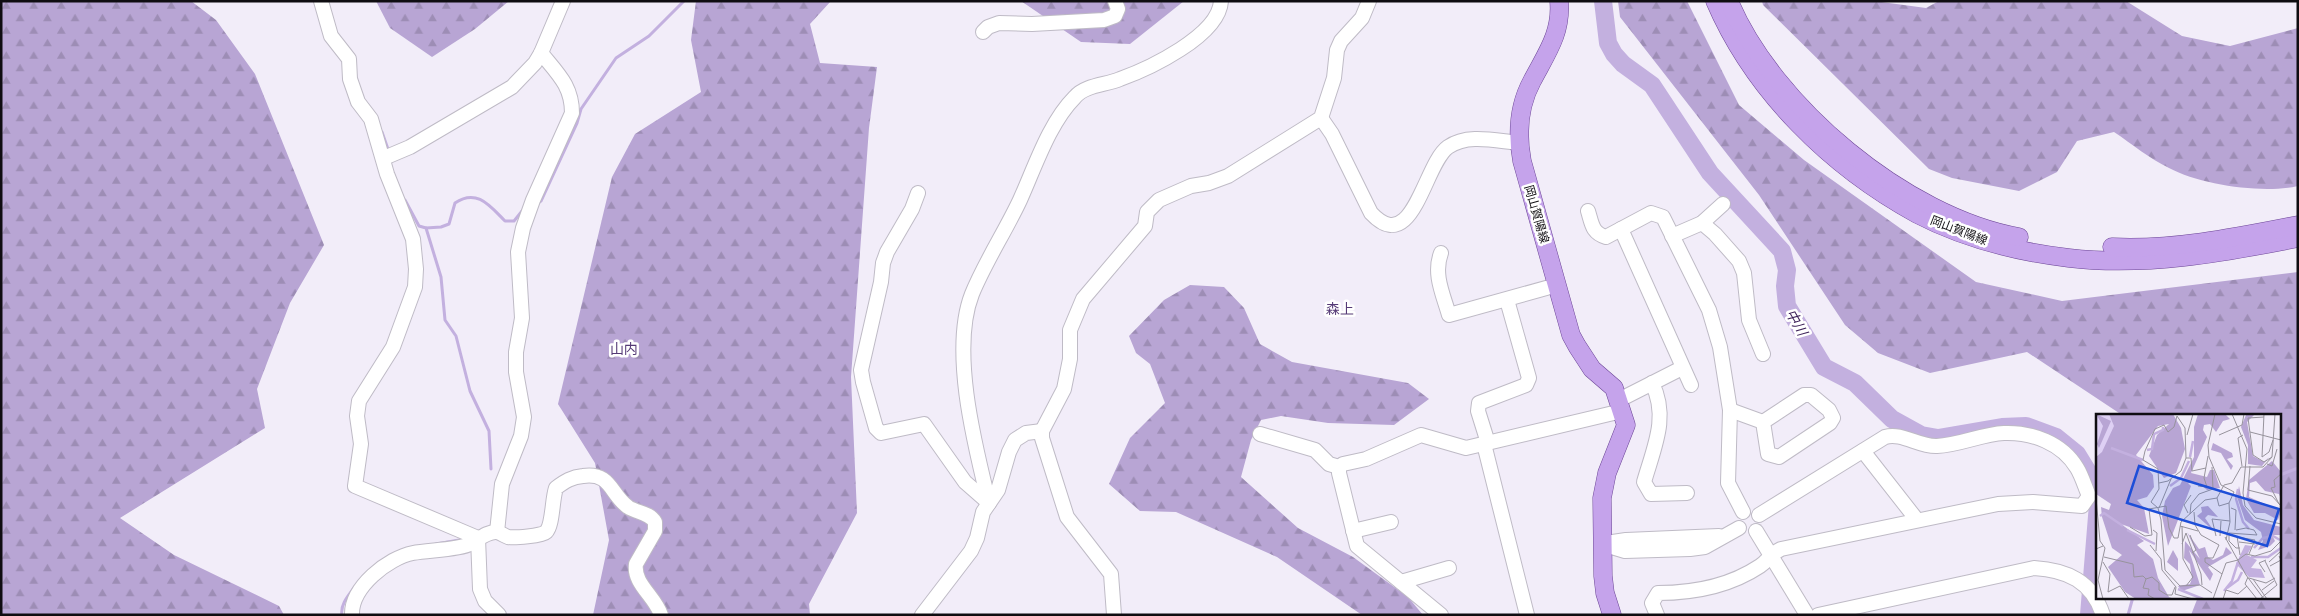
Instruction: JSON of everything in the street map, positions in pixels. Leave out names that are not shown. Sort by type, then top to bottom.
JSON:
[{"type":"main road","name":"岡山賀陽線","points":[[1559,1],[1560,12],[1556,35],[1547,56],[1531,82],[1524,102],[1519,143],[1522,161],[1557,285],[1577,346],[1592,368],[1614,388],[1621,409]]},
{"type":"main road","name":"岡山賀陽線","points":[[1715,1],[1739,49],[1763,83],[1815,141],[1857,174],[1918,214],[1960,232],[2005,247],[2070,258],[2138,260],[2207,254],[2298,238]]},
{"type":"main road","name":"岡山賀陽線","points":[[1729,1],[1754,50],[1792,98],[1825,132],[1860,162],[1924,202],[1964,220],[2007,235],[2070,246],[2135,248],[2206,242],[2298,225]]},
{"type":"main road","points":[[1602,615],[1597,596],[1598,544],[1602,498],[1607,473],[1626,425],[1621,409]]},
{"type":"main road","points":[[1598,544],[1605,594],[1612,615]]},
{"type":"street","points":[[321,1],[331,36],[349,59],[352,86],[358,102],[371,119],[389,156],[387,174],[413,239],[417,279],[393,347],[359,401],[357,416],[361,444],[355,486],[478,538]]},
{"type":"street","points":[[389,156],[410,147],[512,87],[541,53],[563,1]]},
{"type":"street","points":[[983,32],[988,27],[999,23],[1032,24],[1104,20],[1116,16],[1118,9],[1115,1]]},
{"type":"street","points":[[989,503],[970,414],[964,373],[965,327],[972,296],[1019,202],[1042,149],[1064,110],[1076,95],[1151,66],[1178,51],[1206,28],[1216,17],[1220,1]]},
{"type":"street","points":[[1114,615],[1111,574],[1067,517],[1044,450],[1042,431],[1064,389],[1070,359],[1070,330],[1083,299],[1145,226],[1148,212],[1159,200],[1191,186],[1209,183],[1228,176],[1321,118],[1334,78],[1337,50],[1341,41],[1362,18],[1369,1]]},
{"type":"street","points":[[497,532],[502,484],[521,436],[524,417],[516,372],[516,352],[522,318],[518,252],[522,228],[572,114],[572,99],[567,86],[541,53]]},
{"type":"street","points":[[1321,118],[1332,134],[1371,213],[1381,224],[1391,226],[1404,222],[1422,193],[1440,154],[1448,146],[1460,140],[1475,139],[1519,143]]},
{"type":"street","points":[[918,193],[912,209],[887,252],[883,263],[881,282],[862,370],[862,382],[876,428],[881,433],[924,424],[965,482],[989,503]]},
{"type":"street","points":[[1672,236],[1702,224],[1723,204]]},
{"type":"street","points":[[1588,211],[1593,229],[1597,235],[1606,237],[1651,213],[1663,217],[1709,310],[1720,346],[1730,410],[1728,483],[1743,512]]},
{"type":"street","points":[[1702,224],[1715,234],[1739,261],[1744,273],[1749,320],[1763,354]]},
{"type":"street","points":[[1621,229],[1691,386]]},
{"type":"street","points":[[1441,253],[1437,264],[1438,276],[1449,315],[1557,285]]},
{"type":"street","points":[[1507,300],[1529,378],[1526,385],[1479,404],[1478,411],[1527,615]]},
{"type":"street","points":[[1339,467],[1343,464],[1366,459],[1421,435],[1466,448],[1621,409],[1652,383],[1682,368]]},
{"type":"street","points":[[1652,383],[1660,398],[1659,431],[1644,482],[1651,494],[1687,493]]},
{"type":"street","points":[[1804,395],[1811,395],[1817,399],[1829,410],[1833,418],[1830,423],[1779,457],[1768,454],[1763,422],[1804,395]]},
{"type":"street","points":[[1730,410],[1763,422]]},
{"type":"street","points":[[922,615],[971,551],[977,538],[983,512],[998,490],[1009,452],[1015,440],[1026,433],[1042,431]]},
{"type":"street","points":[[1260,434],[1315,450],[1330,464],[1339,467]]},
{"type":"street","points":[[1657,615],[1652,604],[1658,593],[1684,593],[1729,582],[1763,564],[1770,555],[1781,549],[1998,504],[2033,502],[2082,506],[2090,496],[2077,467],[2064,453],[2049,442],[2033,436],[2004,434],[1935,446],[1893,435],[1885,437],[1759,515]]},
{"type":"street","points":[[1863,451],[1917,520]]},
{"type":"street","points":[[1339,467],[1357,546],[1441,615]]},
{"type":"street","points":[[352,615],[352,605],[365,584],[399,558],[412,553],[469,544],[478,538],[497,532],[509,537],[541,535],[546,532],[550,525],[556,488],[565,481],[594,474],[600,476],[626,505],[649,516],[655,522],[654,532],[636,564],[635,570],[638,580],[655,600],[661,615]]},
{"type":"street","points":[[1752,510],[1759,515],[1761,522],[1756,531],[1745,532],[1740,528],[1738,521],[1743,512],[1752,510]]},
{"type":"street","points":[[1354,531],[1391,522]]},
{"type":"street","points":[[1598,544],[1625,551],[1690,549],[1705,547],[1740,528]]},
{"type":"street","points":[[1756,531],[1801,612]]},
{"type":"street","points":[[478,538],[480,589],[485,601],[499,615]]},
{"type":"street","points":[[1401,582],[1449,568]]},
{"type":"street","points":[[1818,615],[2034,568],[2055,569],[2073,577],[2092,593],[2103,615]]},
{"type":"green space","points":[[1,1],[191,1],[216,20],[255,74],[324,245],[290,303],[257,389],[265,428],[120,518],[174,555],[279,606],[284,615],[1,615]]},
{"type":"green space","points":[[376,1],[509,1],[475,29],[432,57],[390,28]]},
{"type":"green space","points":[[696,1],[831,1],[810,24],[820,63],[877,67],[869,128],[851,377],[857,513],[809,604],[810,615],[593,615],[609,540],[595,463],[558,404],[612,177],[635,134],[701,92],[691,40]]},
{"type":"green space","points":[[1021,1],[1184,1],[1130,44],[1081,42]]},
{"type":"green space","points":[[1618,1],[1687,1],[1739,105],[1804,160],[1976,282],[2062,301],[2298,272],[2298,615],[2191,615],[2198,598],[2282,598],[2282,414],[2120,414],[2027,352],[1930,373],[1878,353],[1845,325],[1759,195],[1620,17]]},
{"type":"green space","points":[[1762,1],[1874,1],[1926,8],[1939,1],[2126,1],[2182,36],[2230,46],[2298,28],[2298,186],[2268,189],[2250,188],[2198,179],[2182,174],[2162,164],[2114,132],[2077,141],[2057,172],[2019,191],[1952,178],[1929,169],[1763,5]]},
{"type":"green space","points":[[1190,285],[1224,287],[1244,308],[1260,344],[1292,362],[1408,383],[1429,399],[1394,425],[1328,423],[1281,416],[1261,420],[1251,440],[1241,477],[1298,528],[1353,557],[1408,597],[1423,615],[1362,615],[1277,557],[1176,512],[1140,511],[1109,484],[1130,438],[1165,403],[1150,364],[1136,353],[1129,336],[1164,300]]},
{"type":"waterway","points":[[538,203],[541,201],[577,123],[581,109],[616,58],[649,36],[684,1]]},
{"type":"waterway","name":"中川","points":[[1603,1],[1608,43],[1614,54],[1623,64],[1652,85],[1710,173],[1782,251],[1787,270],[1785,286],[1787,306],[1824,367],[1855,383],[1892,419],[1921,435],[1938,438],[2002,427],[2026,426],[2056,437],[2077,454],[2088,472],[2096,496]]},
{"type":"waterway","points":[[382,132],[389,152]]},
{"type":"waterway","points":[[426,228],[441,227],[449,224],[455,203],[470,197],[483,201],[505,221],[514,221],[522,211]]},
{"type":"waterway","points":[[405,200],[419,226],[426,228],[441,277],[445,320],[456,336],[470,391],[489,431],[491,469]]},
{"type":"waterway","points":[[2282,474],[2298,468]]},
{"type":"waterway","name":"中川","points":[[2089,615],[2096,529]]},
{"type":"waterway","points":[[436,544],[465,539]]},
{"type":"waterway","points":[[342,615],[343,604],[354,588]]},
{"type":"waterway","points":[[2128,615],[2133,598]]},
{"type":"district","name":"森上","points":[[1340,308]]},
{"type":"district","name":"山内","points":[[624,348]]}]
